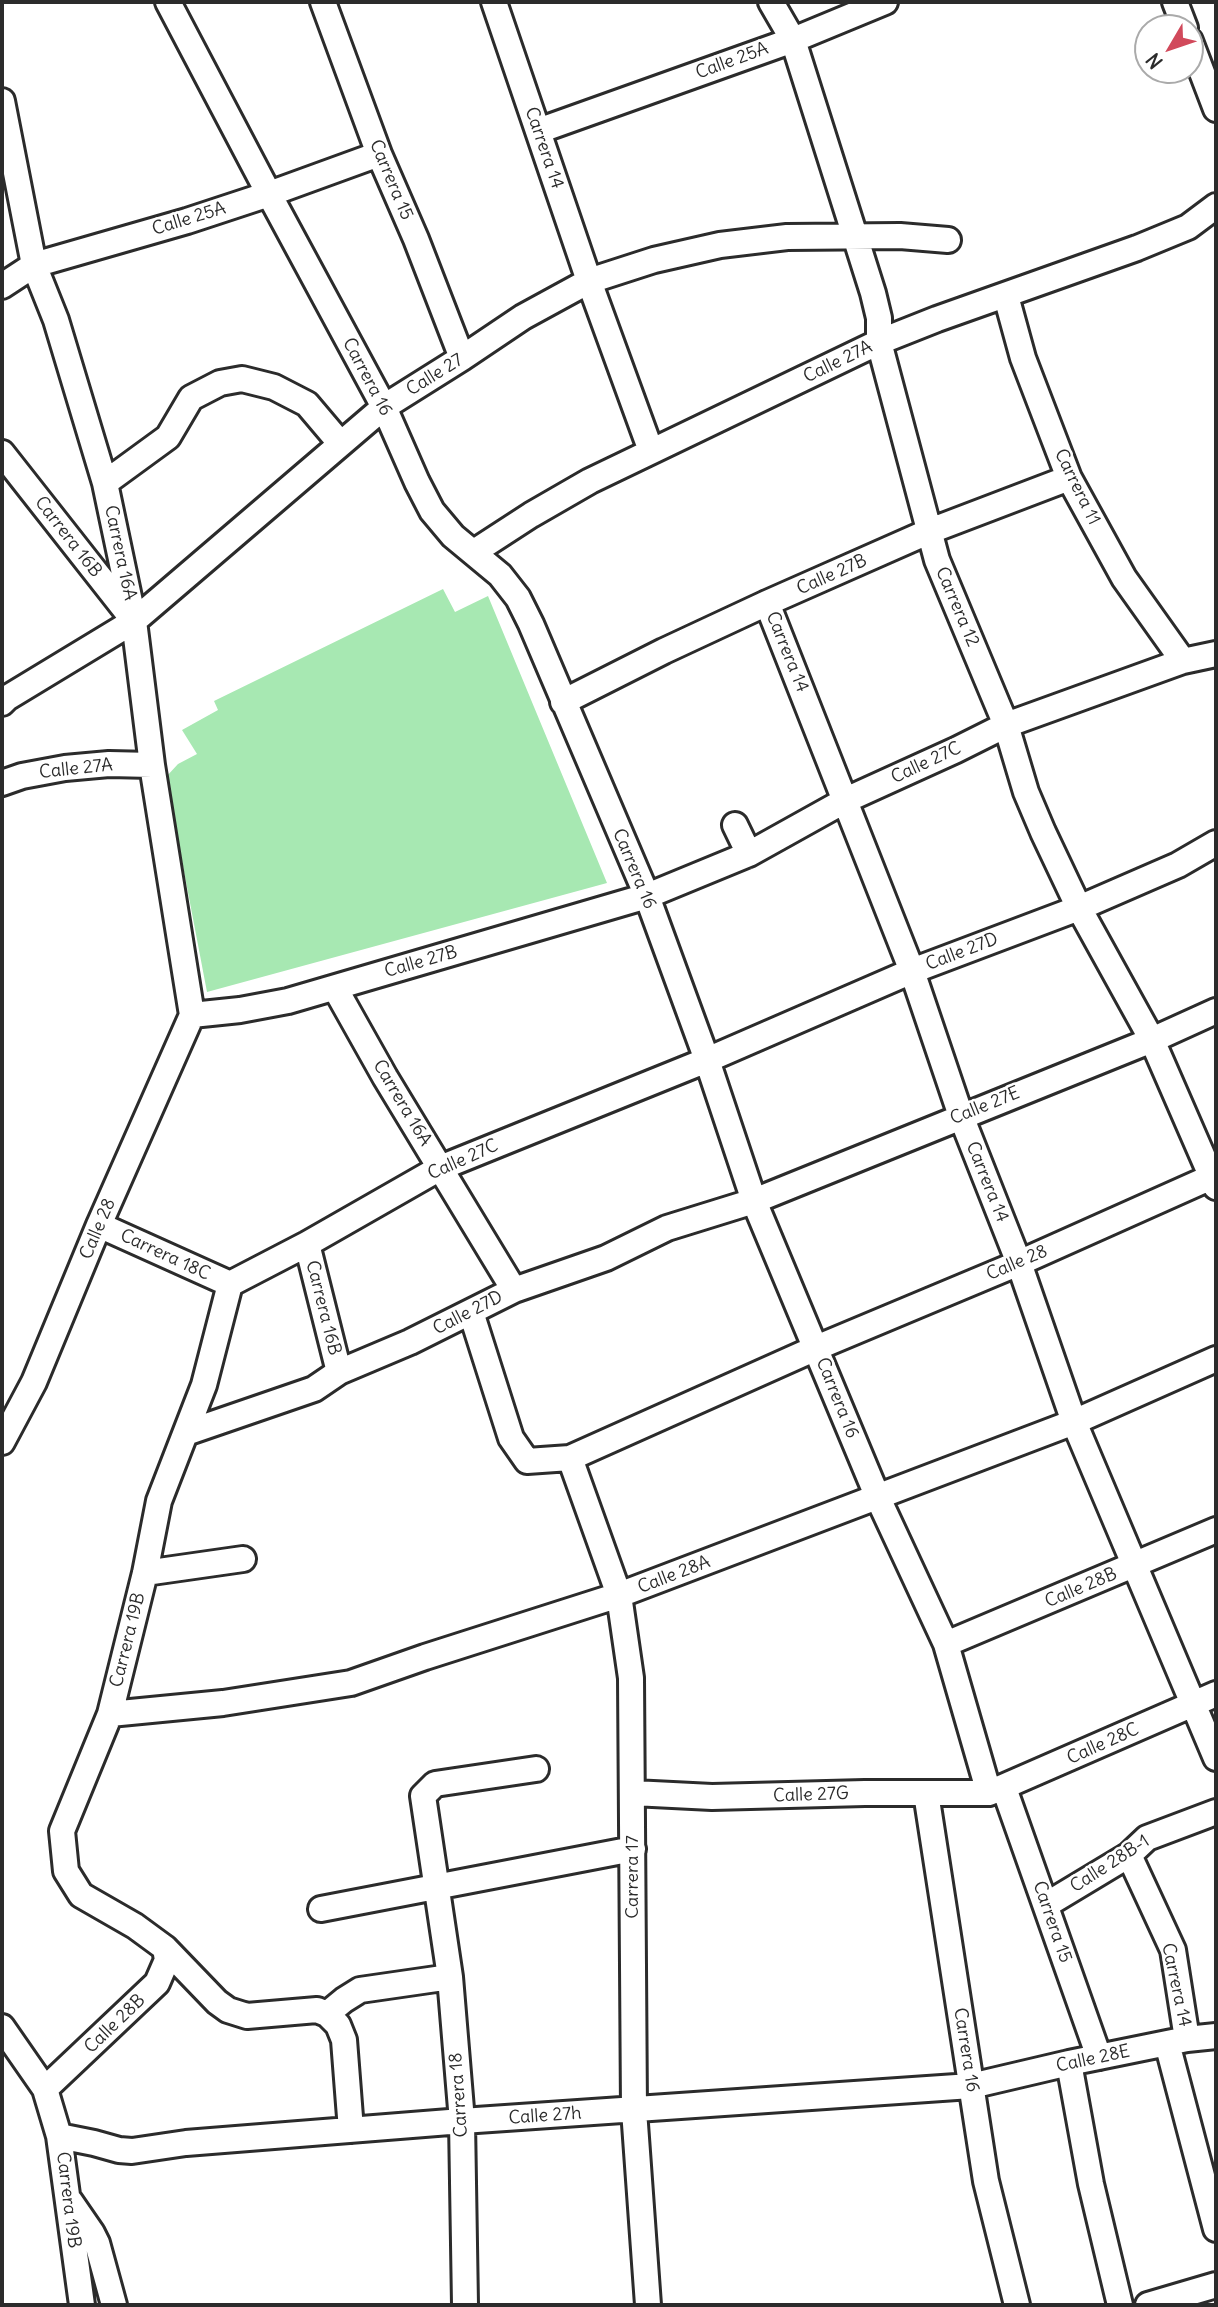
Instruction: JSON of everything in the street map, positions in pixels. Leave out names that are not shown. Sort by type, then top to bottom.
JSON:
[{"type":"street","name":"Carrera 16","points":[[168,2],[384,407],[432,511],[453,536],[500,575],[518,598],[647,896],[707,1060],[754,1201],[878,1498],[946,1644],[996,1791]]},
{"type":"street","name":"Carrera 15","points":[[323,2],[379,154],[416,239],[462,358]]},
{"type":"street","name":"Carrera 14","points":[[494,2],[589,281],[651,451]]},
{"type":"street","name":"Carrera 12","points":[[771,2],[793,40],[855,236],[879,318],[879,342],[937,561],[1006,725],[1030,802],[1079,908],[1152,1040],[1215,1179]]},
{"type":"street","name":"Calle 25A","points":[[538,131],[793,40],[885,2]]},
{"type":"street","points":[[1204,78],[1216,109]]},
{"type":"street","name":"Carrera 16A","points":[[2,102],[34,265],[56,320],[105,483],[134,621],[152,765],[192,1014]]},
{"type":"street","name":"Calle 25A","points":[[2,286],[34,265],[187,221],[379,154]]},
{"type":"street","name":"Calle 27A","points":[[474,552],[590,481],[879,342],[937,318],[1137,248],[1188,227],[1216,206]]},
{"type":"street","name":"Calle 27","points":[[2,703],[134,621],[384,407],[523,317],[589,281],[654,260],[720,245],[787,237],[855,236],[948,240]]},
{"type":"street","name":"Carrera 11","points":[[1006,296],[1023,358],[1069,478],[1124,578],[1183,662]]},
{"type":"street","points":[[105,483],[167,437],[191,398],[220,383],[242,379],[274,387],[307,404],[340,443]]},
{"type":"street","name":"Carrera 16B","points":[[2,453],[134,621]]},
{"type":"street","name":"Calle 27B","points":[[563,702],[664,650],[767,603],[930,531],[1069,478]]},
{"type":"street","name":"Carrera 14","points":[[767,603],[912,971],[961,1116],[1019,1263],[1074,1422],[1216,1758]]},
{"type":"street","name":"Calle 27C","points":[[647,896],[749,854],[846,800],[1006,725],[1183,662],[1216,654]]},
{"type":"street","name":"Calle 27A","points":[[2,783],[22,776],[65,768],[109,764],[152,765]]},
{"type":"street","points":[[735,825],[749,854]]},
{"type":"street","name":"Calle 27D","points":[[707,1060],[912,971],[1079,908],[1178,865],[1216,843]]},
{"type":"street","name":"Calle 27B","points":[[192,1014],[264,1006],[335,988],[647,896]]},
{"type":"street","name":"Carrera 16A","points":[[335,988],[514,1290]]},
{"type":"street","name":"Calle 27E","points":[[754,1201],[1152,1040],[1216,1011]]},
{"type":"street","name":"Calle 28","points":[[2,1442],[34,1381],[192,1014]]},
{"type":"street","name":"Calle 27C","points":[[230,1284],[307,1244],[440,1168],[707,1060]]},
{"type":"street","name":"Calle 28","points":[[816,1348],[1215,1179]]},
{"type":"street","name":"Calle 27D","points":[[186,1433],[314,1390],[339,1372],[410,1342],[514,1290],[606,1258],[667,1228],[754,1201]]},
{"type":"street","name":"Carrera 18C","points":[[99,1225],[230,1284]]},
{"type":"street","name":"Carrera 16B","points":[[307,1244],[339,1372]]},
{"type":"street","name":"Carrera 19B","points":[[230,1284],[218,1335],[186,1433],[159,1501],[145,1573],[110,1714],[62,1831],[66,1871],[81,1895],[135,1926],[165,1948],[228,2010],[247,2016],[317,2010],[327,2014]]},
{"type":"street","points":[[471,1312],[511,1438],[527,1461],[570,1458],[816,1348]]},
{"type":"street","name":"Calle 28A","points":[[110,1714],[223,1703],[351,1683],[619,1595],[878,1498],[1074,1422],[1216,1359]]},
{"type":"street","name":"Carrera 17","points":[[570,1458],[619,1595],[631,1678],[634,2110],[648,2305]]},
{"type":"street","name":"Calle 28B","points":[[946,1644],[1216,1530]]},
{"type":"street","points":[[145,1573],[243,1559]]},
{"type":"street","name":"Calle 28C","points":[[996,1791],[1216,1694]]},
{"type":"street","name":"Carrera 18","points":[[465,2305],[462,2121],[450,1977],[423,1797],[435,1784],[536,1769]]},
{"type":"street","name":"Carrera 15","points":[[996,1791],[1046,1905],[1099,2057]]},
{"type":"street","name":"Calle 27G","points":[[633,1793],[712,1797],[996,1791]]},
{"type":"street","name":"Carrera 16","points":[[926,1793],[986,2181],[1017,2305]]},
{"type":"street","name":"Calle 28B-1","points":[[1046,1905],[1129,1855],[1147,1838],[1216,1812]]},
{"type":"street","points":[[321,1909],[632,1849]]},
{"type":"street","name":"Carrera 14","points":[[1129,1855],[1172,1950],[1177,2041],[1211,2185],[1216,2229]]},
{"type":"street","name":"Calle 28B","points":[[45,2090],[157,1983],[167,1961],[165,1948]]},
{"type":"street","points":[[351,2130],[344,2040],[338,2025],[327,2014],[360,1990],[450,1977]]},
{"type":"street","name":"Carrera 19B","points":[[2,2027],[45,2090],[59,2136],[82,2305]]},
{"type":"street","name":"Calle 28E","points":[[971,2086],[1069,2063],[1177,2041],[1216,2036]]},
{"type":"street","points":[[1069,2063],[1091,2184],[1120,2305]]},
{"type":"street","name":"Calle 27h","points":[[59,2136],[132,2151],[186,2143],[462,2121],[971,2086]]},
{"type":"street","points":[[67,2197],[87,2226],[114,2305]]},
{"type":"street","points":[[1148,2305],[1216,2285]]},
{"type":"green space","points":[[443,589],[455,612],[488,596],[607,883],[207,992],[166,777],[178,764],[197,754],[182,730],[218,710],[214,701]]}]
